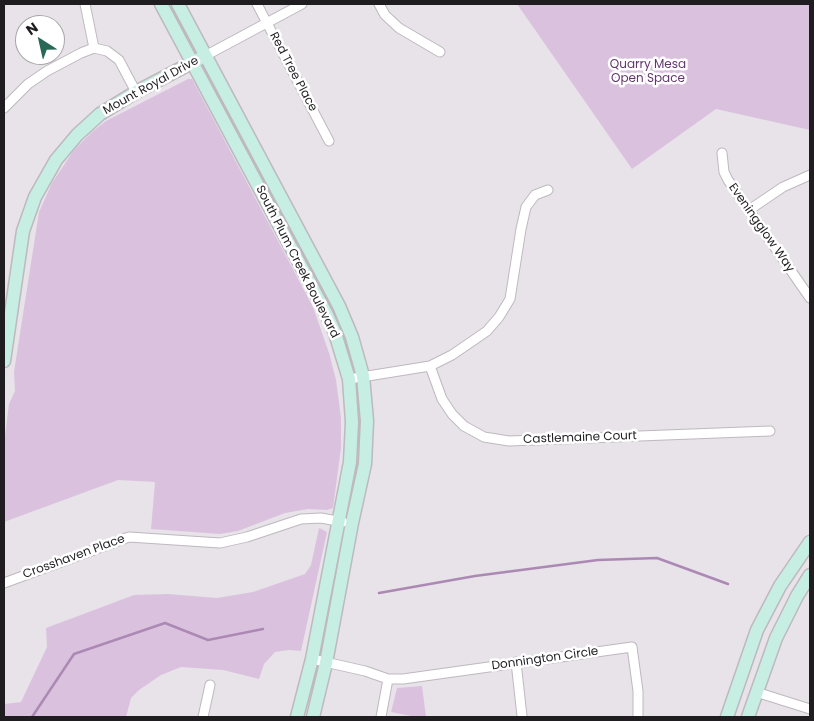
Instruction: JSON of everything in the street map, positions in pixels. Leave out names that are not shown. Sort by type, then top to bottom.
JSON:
[{"type":"street","points":[[85,4],[94,48]]},
{"type":"street","name":"South Plum Creek Boulevard","points":[[161,4],[326,313],[335,333],[349,379],[352,442],[345,522],[326,663],[313,717]]},
{"type":"street","name":"South Plum Creek Boulevard","points":[[178,4],[339,306],[352,337],[363,376],[366,400],[367,443],[365,464],[345,522],[297,717]]},
{"type":"street","name":"Red Tree Place","points":[[257,4],[329,141]]},
{"type":"street","points":[[206,56],[302,4]]},
{"type":"street","points":[[379,4],[386,15],[399,28],[440,52]]},
{"type":"street","points":[[4,108],[28,84],[47,71],[94,48],[107,51],[119,60],[136,92]]},
{"type":"street","name":"Mount Royal Drive","points":[[4,361],[20,249],[28,216],[56,160],[76,135],[100,114],[136,92],[206,56]]},
{"type":"street","name":"Eveningglow Way","points":[[722,153],[724,172],[810,298]]},
{"type":"street","points":[[749,210],[783,187],[810,175]]},
{"type":"street","points":[[349,379],[430,366],[452,355],[487,331],[499,317],[510,299],[526,207],[535,195],[548,190]]},
{"type":"street","name":"Castlemaine Court","points":[[430,366],[442,399],[452,414],[464,426],[484,437],[509,441],[770,431]]},
{"type":"street","name":"Crosshaven Place","points":[[4,583],[129,537],[220,543],[247,537],[301,519],[321,518],[345,522]]},
{"type":"street","points":[[727,717],[757,630],[780,586],[810,542]]},
{"type":"street","points":[[748,717],[776,638],[797,596],[810,576]]},
{"type":"street","name":"Donnington Circle","points":[[312,659],[364,671],[388,679],[402,679],[632,647],[638,691],[638,717]]},
{"type":"street","points":[[516,662],[522,716]]},
{"type":"street","points":[[381,717],[388,679]]},
{"type":"street","points":[[203,717],[210,685]]},
{"type":"street","points":[[756,692],[810,710]]},
{"type":"green space","name":"Quarry Mesa Open Space","points":[[517,4],[810,4],[810,130],[716,109],[632,169]]},
{"type":"green space","points":[[188,79],[192,79],[313,307],[329,353],[336,380],[341,418],[341,448],[333,508],[327,510],[308,509],[285,513],[238,531],[220,534],[151,529],[155,482],[118,480],[4,522],[4,443],[9,404],[15,391],[14,372],[39,212],[52,183],[74,150],[92,132],[106,121]]},
{"type":"green space","points":[[319,528],[327,532],[301,651],[275,652],[264,664],[259,679],[223,670],[181,667],[161,675],[139,690],[131,698],[126,717],[4,717],[4,704],[21,702],[47,647],[46,628],[134,595],[168,594],[217,598],[253,592],[305,574],[311,565]]},
{"type":"green space","points":[[422,686],[426,717],[391,712],[397,688]]},
{"type":"waterway","points":[[379,593],[475,576],[598,560],[657,558],[728,584]]},
{"type":"waterway","points":[[32,717],[74,654],[165,623],[208,640],[263,629]]}]
